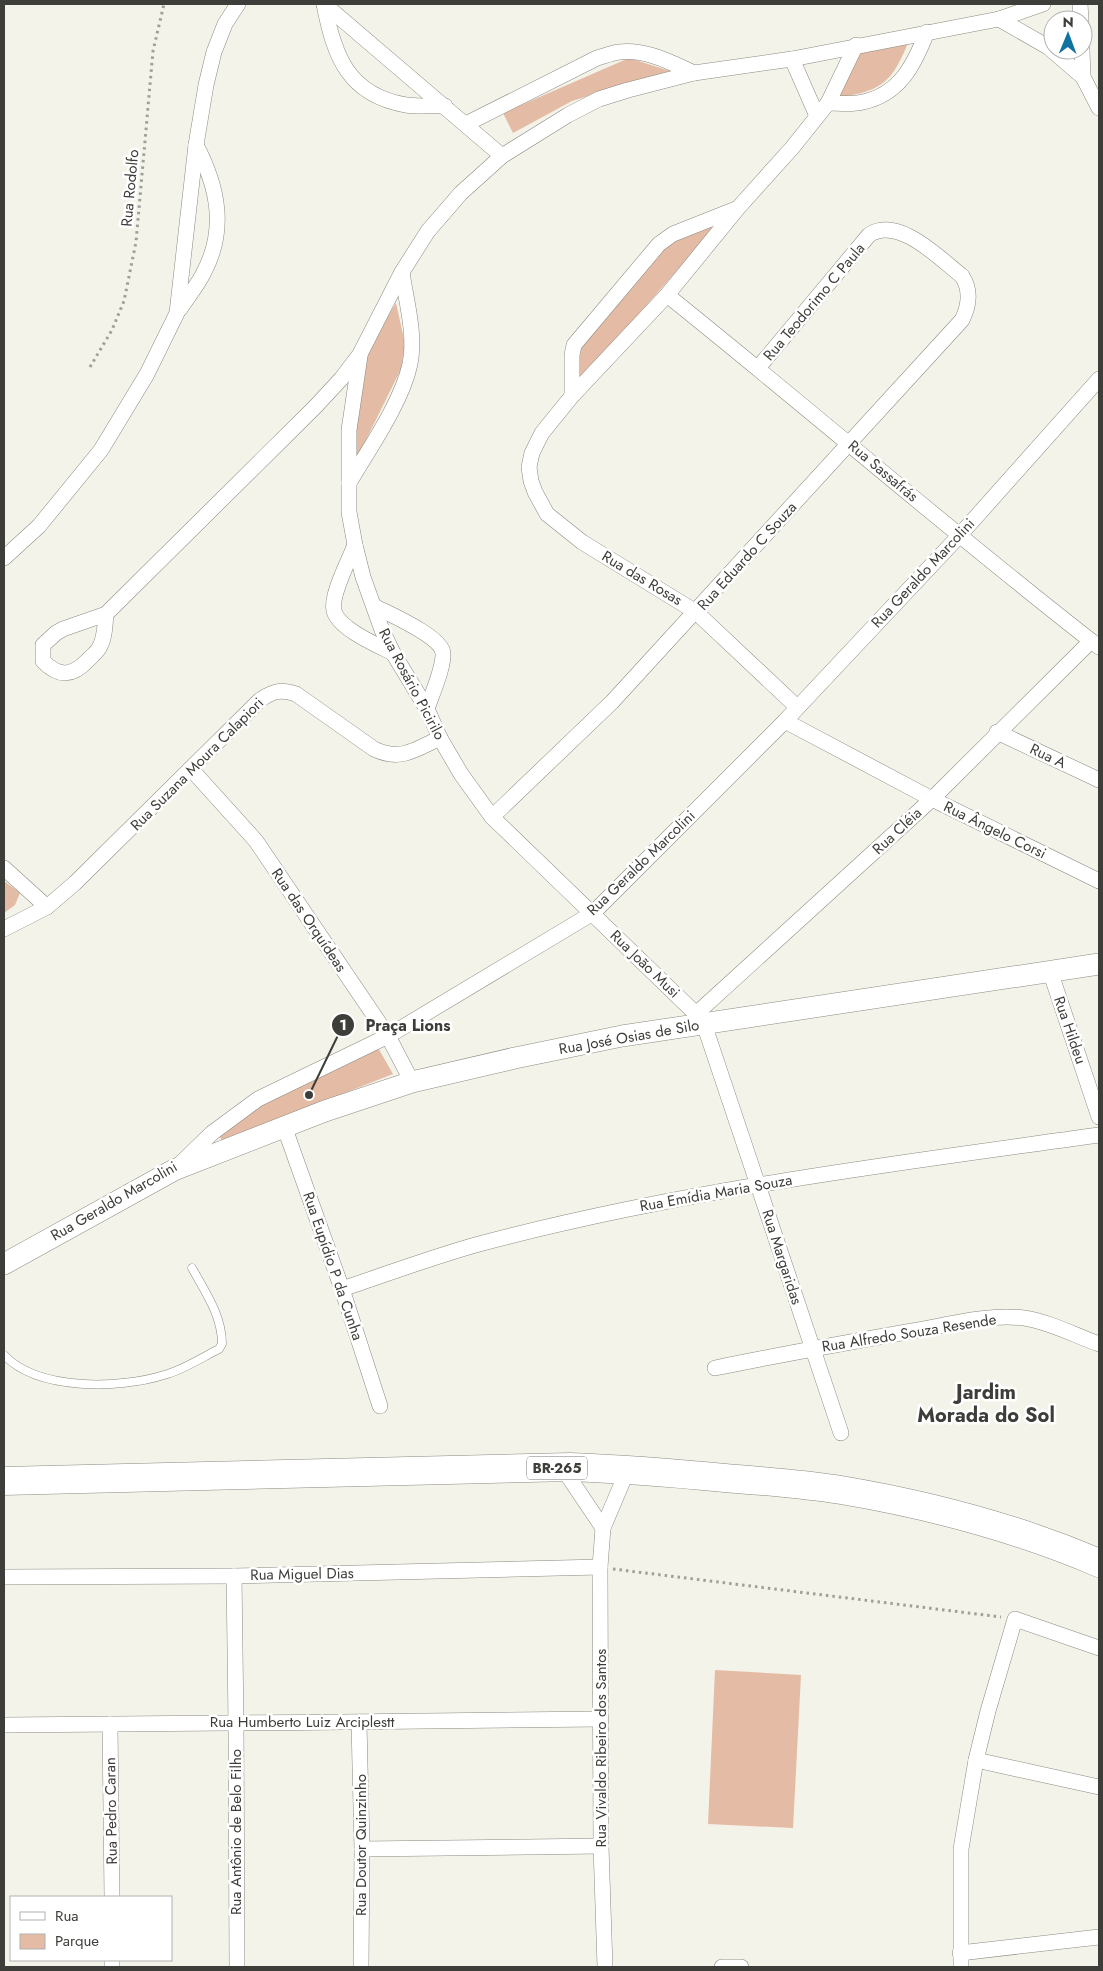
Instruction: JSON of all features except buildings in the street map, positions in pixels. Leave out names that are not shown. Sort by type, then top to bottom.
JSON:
[{"type":"highway","name":"BR-265","points":[[4,1481],[562,1468],[628,1469],[820,1488],[886,1499],[973,1518],[1054,1544],[1099,1563]]},
{"type":"street","points":[[177,313],[188,231],[196,144],[206,85],[214,52],[225,24],[238,4]]},
{"type":"street","points":[[324,4],[329,30],[339,60],[354,80],[370,92],[387,100],[408,105],[445,106]]},
{"type":"street","points":[[324,4],[502,156]]},
{"type":"street","points":[[106,614],[100,648],[82,667],[68,673],[57,673],[51,670],[43,661],[43,645],[56,633],[106,614],[315,408],[360,354],[402,272],[435,223],[461,193],[502,156],[599,99],[628,90],[694,73],[792,59],[856,45],[999,19],[1043,4]]},
{"type":"street","points":[[999,19],[1048,47],[1082,77],[1099,108]]},
{"type":"street","points":[[828,103],[861,103],[879,98],[894,89],[908,71],[919,52],[927,32]]},
{"type":"street","name":"Rua das Rosas","points":[[797,707],[696,612],[582,542],[547,514],[530,480],[529,467],[532,453],[542,433],[572,396],[667,295],[828,103],[856,45]]},
{"type":"street","points":[[466,124],[597,58],[619,52],[639,52],[658,56],[694,73]]},
{"type":"street","points":[[792,59],[817,116]]},
{"type":"street","points":[[1082,60],[1082,77]]},
{"type":"street","points":[[4,558],[39,526],[101,450],[147,374],[177,313],[203,274],[216,243],[218,216],[214,189],[207,166],[196,144]]},
{"type":"street","points":[[572,396],[572,355],[574,345],[660,244],[673,234],[738,208]]},
{"type":"street","name":"Rua Teodorimo C Paula","points":[[758,368],[876,230],[904,234],[917,241],[962,276]]},
{"type":"street","points":[[348,484],[393,406],[410,363],[412,345],[402,272]]},
{"type":"street","name":"Rua Eduardo C Souza","points":[[495,820],[612,702],[962,320],[966,312],[968,291],[967,283],[962,276]]},
{"type":"street","name":"Rua Sassafrás","points":[[667,295],[758,368],[959,536],[1095,644]]},
{"type":"street","name":"Rua Rosário Picirilo","points":[[360,354],[349,430],[349,512],[355,545],[374,606],[392,653],[427,709],[440,738],[461,774],[495,820]]},
{"type":"street","name":"Rua Geraldo Marcolini","points":[[4,1264],[174,1170],[212,1133],[258,1099],[388,1036],[593,913],[785,720],[959,536],[1099,379]]},
{"type":"street","points":[[355,545],[337,591],[333,605],[334,612],[349,629],[392,653]]},
{"type":"street","points":[[374,606],[425,633],[440,646],[443,652],[442,661],[427,709]]},
{"type":"street","name":"Rua Cléia","points":[[700,1019],[932,798],[997,732],[1095,644]]},
{"type":"street","name":"Rua Suzana Moura Calapiori","points":[[4,929],[47,907],[75,883],[260,700],[277,690],[284,690],[306,699],[374,749],[385,754],[408,753],[440,738]]},
{"type":"street","name":"Rua Ângelo Corsi","points":[[785,720],[932,798],[1099,881]]},
{"type":"street","name":"Rua A","points":[[997,732],[1099,780]]},
{"type":"street","name":"Rua das Orquídeas","points":[[191,769],[256,841],[388,1036],[412,1082]]},
{"type":"street","name":"Rua João Musi","points":[[495,820],[593,913],[700,1019]]},
{"type":"street","points":[[4,868],[47,907]]},
{"type":"street","name":"Rua José Osias de Silo","points":[[174,1170],[284,1126],[381,1091],[516,1058],[700,1019],[1099,964]]},
{"type":"street","name":"Rua Hildeu","points":[[1050,971],[1099,1117]]},
{"type":"street","name":"Rua Margaridas","points":[[700,1019],[841,1433]]},
{"type":"street","name":"Rua Eupídio P da Cunha","points":[[284,1126],[342,1289],[380,1406]]},
{"type":"street","name":"Rua Emídia Maria Souza","points":[[342,1289],[477,1245],[614,1212],[758,1185],[1099,1135]]},
{"type":"street","name":"Rua Alfredo Souza Resende","points":[[715,1368],[813,1348],[976,1320],[1004,1318],[1023,1318],[1038,1322],[1099,1344]]},
{"type":"street","points":[[562,1468],[603,1528]]},
{"type":"street","name":"Rua Vivaldo Ribeiro dos Santos","points":[[605,1967],[601,1846],[600,1568],[603,1528],[628,1469]]},
{"type":"street","name":"Rua Miguel Dias","points":[[4,1577],[234,1576],[600,1568]]},
{"type":"street","name":"Rua Antônio de Belo Filho","points":[[234,1576],[236,1967]]},
{"type":"street","points":[[1099,1648],[1015,1619],[976,1760],[961,1849],[960,1960],[1099,1938]]},
{"type":"street","name":"Rua Humberto Luiz Arciplestt","points":[[4,1725],[236,1722],[359,1723],[600,1719]]},
{"type":"street","name":"Rua Doutor Quinzinho","points":[[359,1723],[362,1849],[361,1967]]},
{"type":"street","name":"Rua Pedro Caran","points":[[110,1724],[112,1896]]},
{"type":"street","points":[[976,1760],[1099,1787]]},
{"type":"street","points":[[362,1849],[601,1846]]},
{"type":"street","points":[[722,1967],[739,1967]]},
{"type":"lane","points":[[4,1356],[26,1372],[93,1385],[132,1384],[166,1375],[219,1349],[222,1344],[221,1326],[217,1315],[192,1268]]},
{"type":"path","name":"Rua Rodolfo","points":[[90,367],[112,330],[124,301],[136,242],[153,51],[164,4]]},
{"type":"path","points":[[600,1568],[1015,1619]]},
{"type":"green space","points":[[910,38],[897,65],[884,82],[864,92],[835,98],[857,53]]},
{"type":"green space","points":[[629,58],[670,71],[572,101],[513,133],[503,113]]},
{"type":"green space","points":[[717,225],[578,383],[581,344],[668,240]]},
{"type":"green space","points":[[396,303],[405,344],[401,369],[356,460],[352,425],[367,350]]},
{"type":"green space","points":[[4,881],[20,893],[15,905],[4,913]]},
{"type":"green space","points":[[377,1046],[393,1074],[222,1141],[218,1133],[253,1109]]},
{"type":"green space","points":[[715,1670],[801,1675],[793,1828],[708,1824]]},
{"type":"place","name":"Praça Lions","points":[[309,1095]]},
{"type":"district","name":"Jardim Morada do Sol","points":[[986,1404]]}]
